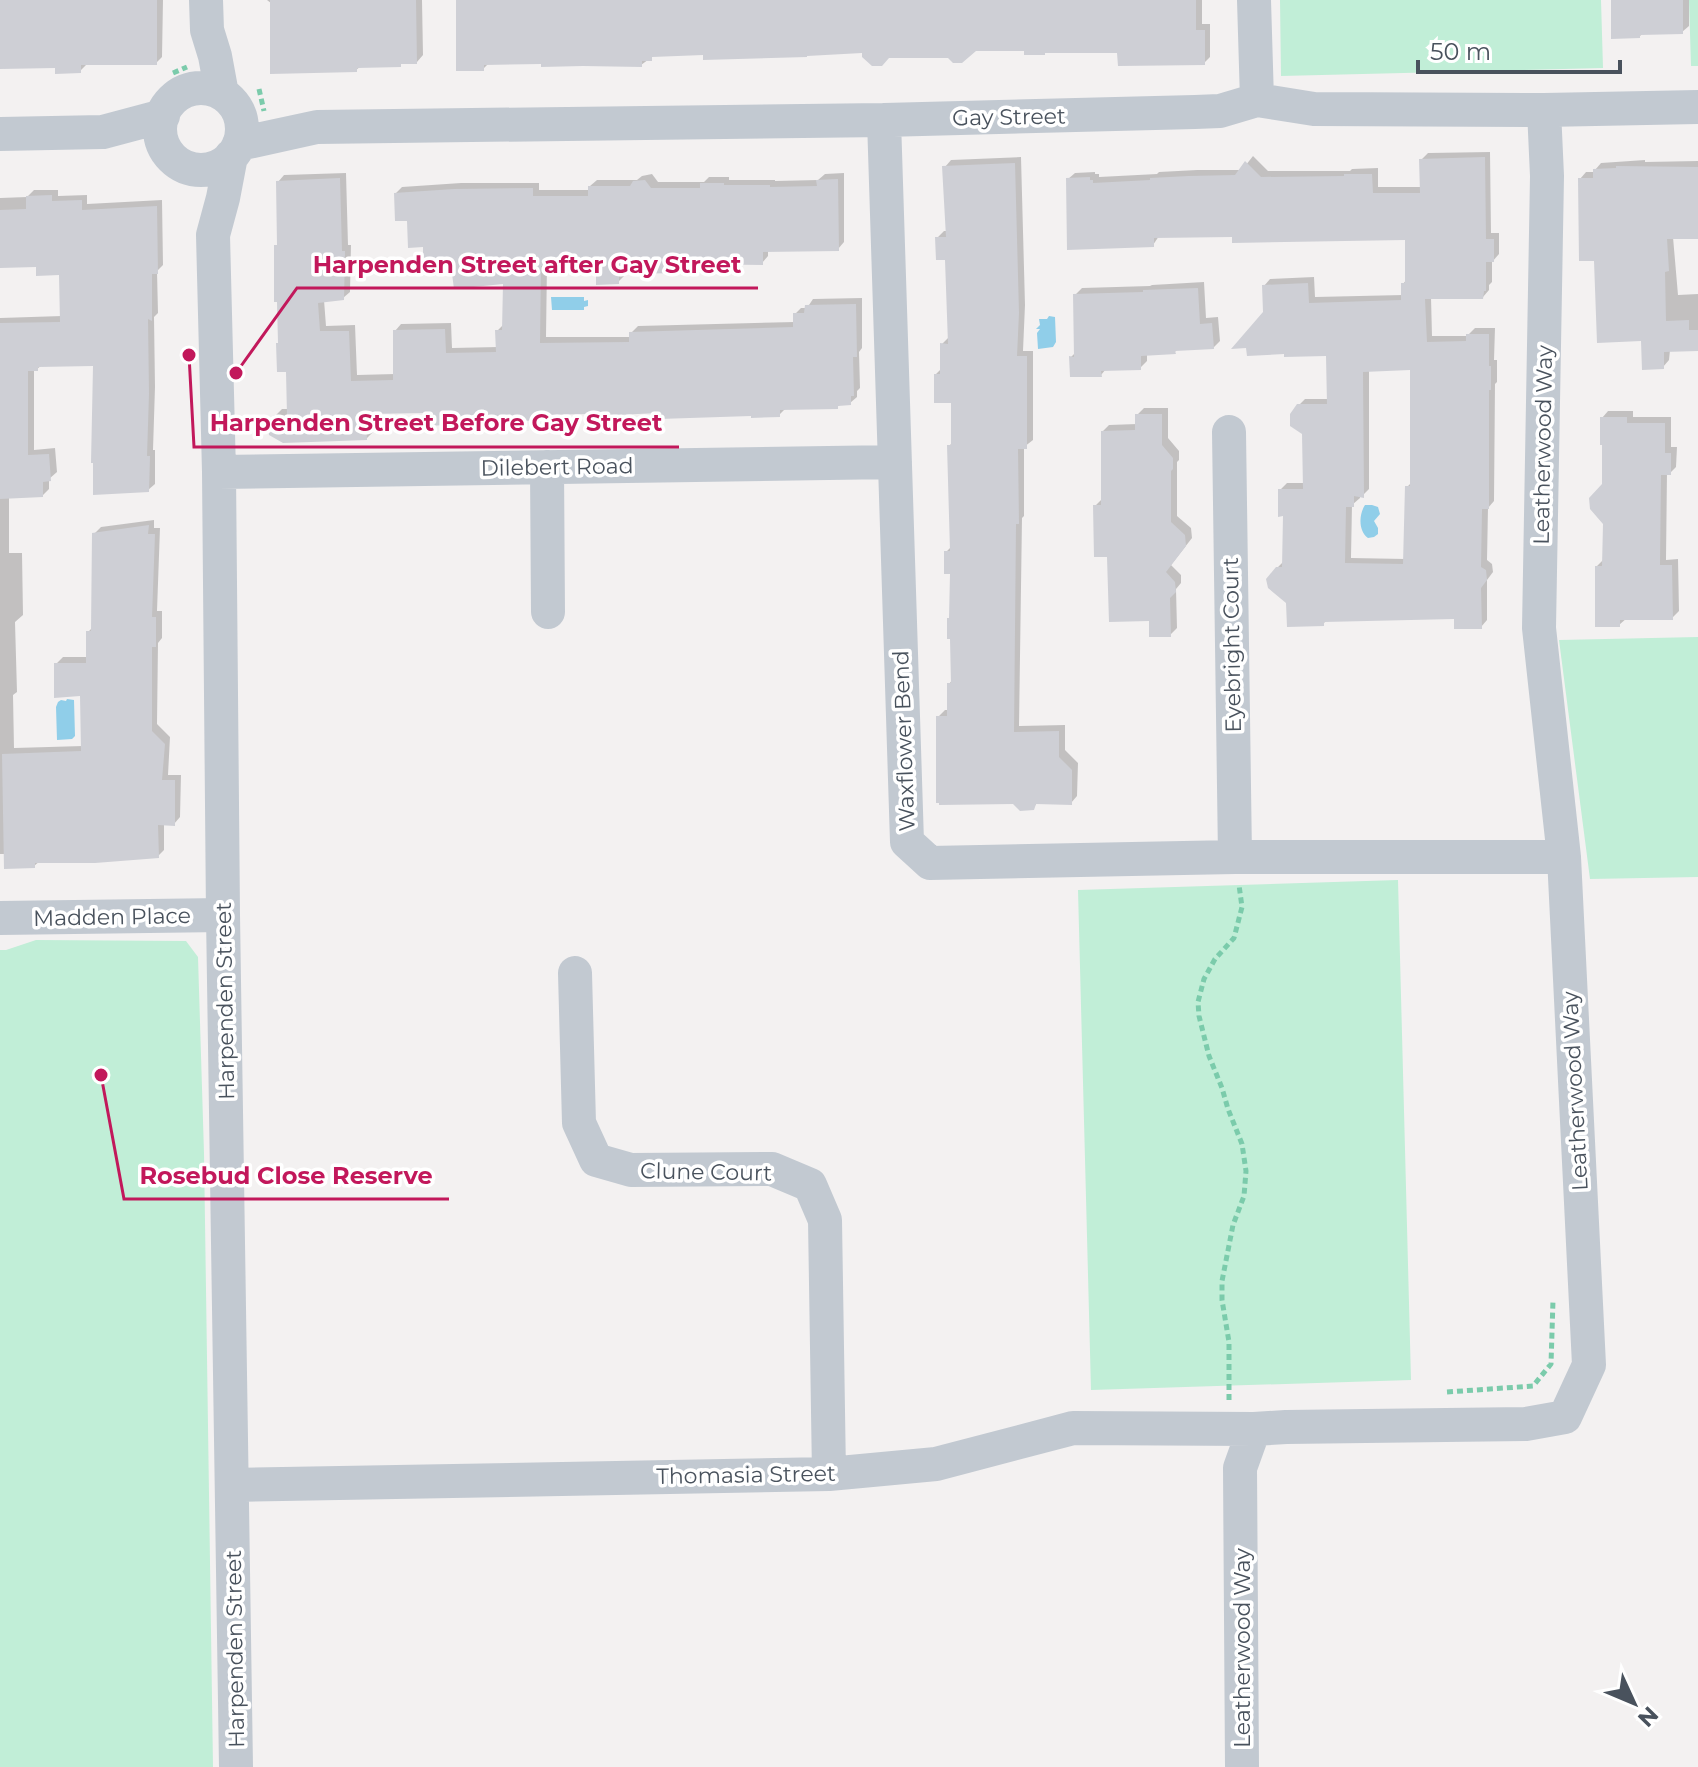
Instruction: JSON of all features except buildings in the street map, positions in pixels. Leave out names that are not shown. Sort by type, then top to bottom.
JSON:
[{"type":"street","points":[[1254,0],[1257,100]]},
{"type":"street","points":[[206,15],[195,64],[214,94]]},
{"type":"street","points":[[0,134],[103,132],[163,116],[178,95],[214,94]]},
{"type":"street","name":"Gay Street","points":[[214,94],[317,127]]},
{"type":"street","name":"Harpenden Street","points":[[214,94],[237,109],[242,132],[213,235],[219,472],[236,1767]]},
{"type":"street","name":"Gay Street","points":[[235,150],[317,127],[884,120],[1208,112],[1257,100],[1314,109],[1698,107]]},
{"type":"street","name":"Leatherwood Way","points":[[1242,1767],[1242,1429],[1526,1424],[1565,1417],[1589,1365],[1564,857],[1539,628],[1547,176],[1544,110]]},
{"type":"street","name":"Harpenden Street","points":[[163,116],[160,126],[165,148],[177,161],[213,235]]},
{"type":"street","name":"Waxflower Bend","points":[[884,120],[907,842],[930,863],[1235,857],[1564,857]]},
{"type":"street","points":[[103,132],[195,169],[221,165],[235,150]]},
{"type":"street","name":"Eyebright Court","points":[[1229,432],[1235,857]]},
{"type":"street","name":"Dilebert Road","points":[[219,472],[895,462]]},
{"type":"street","points":[[547,467],[548,612]]},
{"type":"street","name":"Madden Place","points":[[0,918],[223,915]]},
{"type":"street","name":"Clune Court","points":[[575,973],[579,1123],[596,1160],[631,1170],[772,1169],[810,1185],[825,1220],[829,1474]]},
{"type":"street","name":"Thomasia Street","points":[[233,1485],[829,1474],[936,1464],[1073,1428],[1242,1429]]},
{"type":"path","points":[[1235,857],[1242,907],[1234,938],[1215,959],[1204,979],[1198,1002],[1209,1056],[1242,1144],[1246,1171],[1244,1196],[1233,1225],[1222,1281],[1222,1300],[1242,1429]]},
{"type":"path","points":[[1439,1393],[1533,1386],[1551,1364],[1553,1297]]},
{"type":"green space","points":[[1280,0],[1601,0],[1603,68],[1281,76]]},
{"type":"green space","points":[[1689,0],[1698,0],[1698,66],[1691,66]]},
{"type":"green space","points":[[1698,637],[1698,877],[1590,879],[1559,640]]},
{"type":"green space","points":[[1398,880],[1411,1380],[1091,1390],[1078,890]]},
{"type":"green space","points":[[36,940],[186,941],[198,957],[213,1767],[0,1767],[0,950]]},
{"type":"water","points":[[551,297],[584,297],[584,301],[588,300],[588,306],[584,310],[552,310]]},
{"type":"water","points":[[1055,317],[1056,342],[1053,347],[1038,349],[1037,333],[1040,329],[1036,329],[1040,325],[1039,319]]},
{"type":"water","points":[[1365,505],[1378,507],[1380,514],[1374,521],[1378,534],[1374,537],[1368,538],[1361,527]]},
{"type":"water","points":[[74,700],[75,736],[57,740],[56,707],[58,702]]},
{"type":"place","name":"Harpenden Street Before Gay Street","points":[[189,355]]},
{"type":"place","name":"Harpenden Street after Gay Street","points":[[236,373]]},
{"type":"place","name":"Rosebud Close Reserve","points":[[101,1075]]}]
